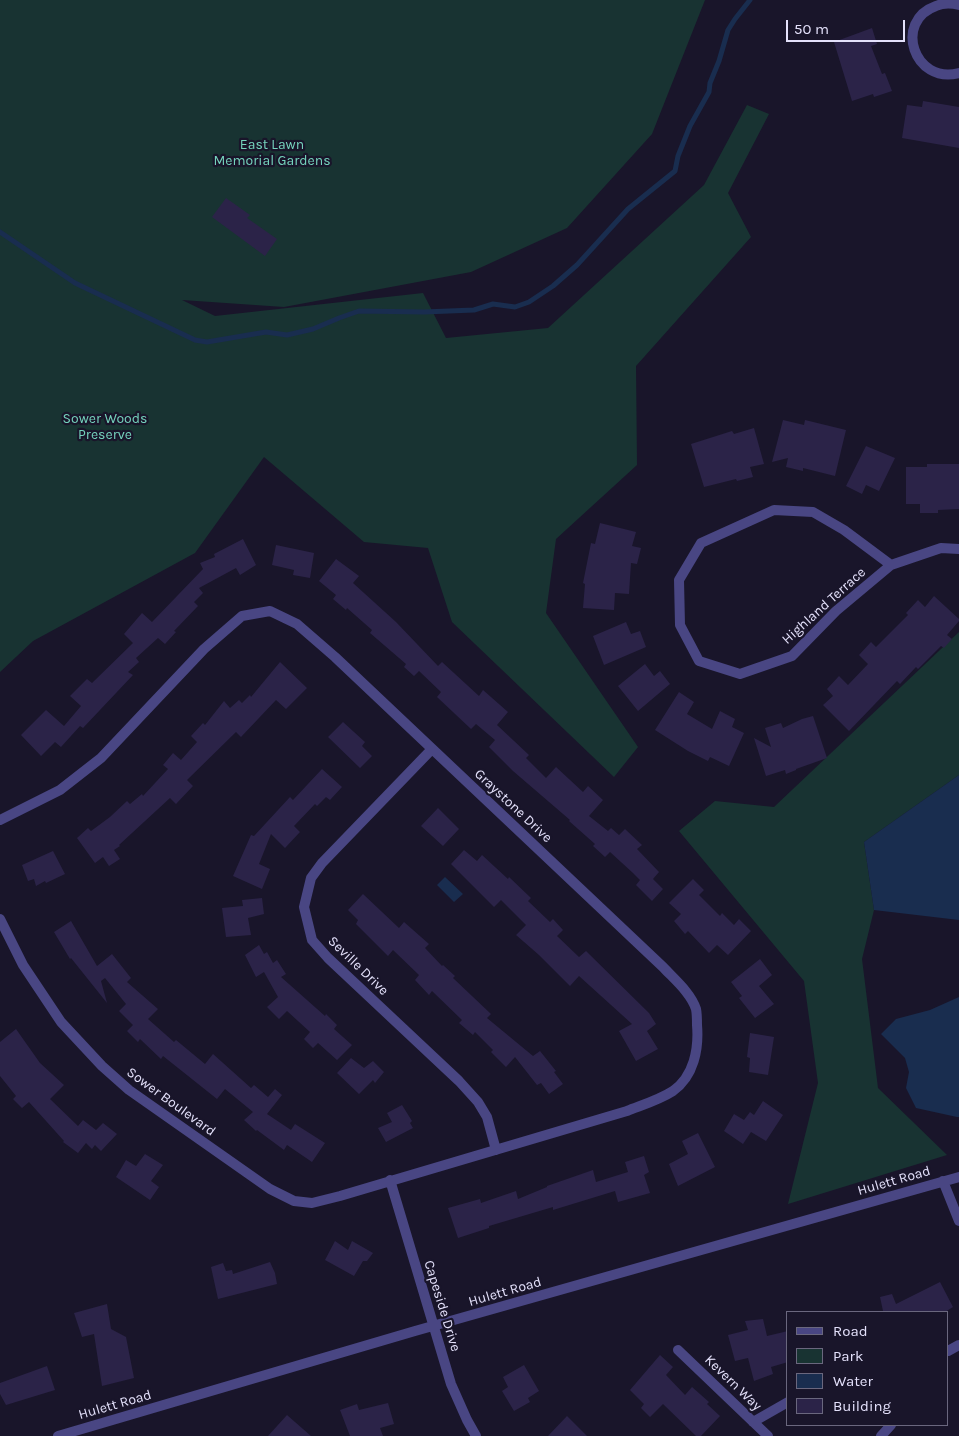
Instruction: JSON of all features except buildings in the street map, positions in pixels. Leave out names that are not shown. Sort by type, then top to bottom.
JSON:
[{"type":"street","points":[[959,5],[942,4],[930,8],[920,16],[914,27],[912,39],[914,51],[920,62],[930,70],[940,74],[952,75],[959,73]]},
{"type":"street","name":"Highland Terrace","points":[[891,565],[844,530],[813,512],[774,510],[701,544],[679,580],[680,625],[699,661],[740,674],[792,656],[836,611],[891,565],[940,548],[959,549]]},
{"type":"street","name":"Graystone Drive","points":[[0,820],[60,790],[101,758],[204,649],[242,616],[270,611],[297,624],[335,657],[662,967],[687,993],[696,1009],[698,1032],[695,1059],[686,1078],[673,1090],[655,1100],[627,1111],[390,1180]]},
{"type":"street","name":"Seville Drive","points":[[432,749],[322,863],[311,878],[304,907],[312,940],[328,958],[478,1102],[487,1117],[496,1150]]},
{"type":"street","name":"Sower Boulevard","points":[[0,919],[23,965],[61,1022],[102,1066],[129,1090],[270,1190],[294,1201],[312,1203],[390,1180]]},
{"type":"street","name":"Hulett Road","points":[[58,1436],[433,1326],[959,1177]]},
{"type":"street","name":"Capeside Drive","points":[[390,1180],[433,1326],[458,1402],[476,1436]]},
{"type":"street","points":[[943,1181],[959,1221]]},
{"type":"street","name":"Kevern Way","points":[[678,1350],[768,1436]]},
{"type":"street","points":[[753,1422],[786,1403]]},
{"type":"street","points":[[881,1436],[890,1426]]},
{"type":"green space","points":[[0,0],[705,0],[652,134],[567,228],[471,272],[284,307],[182,300],[215,316],[423,293],[446,338],[548,328],[704,185],[747,105],[769,114],[728,193],[751,237],[636,366],[637,465],[556,539],[546,613],[638,747],[614,777],[452,622],[428,548],[364,542],[264,457],[195,553],[33,641],[0,672]]},
{"type":"green space","points":[[959,632],[959,775],[864,842],[874,910],[862,959],[878,1088],[947,1155],[788,1204],[818,1083],[804,981],[679,831],[715,801],[774,807]]},
{"type":"water","points":[[959,775],[959,920],[874,910],[864,842]]},
{"type":"water","points":[[445,877],[463,894],[454,902],[437,885]]},
{"type":"water","points":[[959,997],[959,1117],[957,1117],[916,1108],[906,1088],[909,1072],[905,1058],[881,1034],[896,1019],[930,1010]]},
{"type":"waterway","points":[[0,232],[75,283],[195,340],[207,342],[266,332],[287,335],[313,329],[359,311],[424,312],[474,310],[493,304],[515,307],[529,302],[553,286],[577,265],[628,209],[675,171],[678,156],[690,126],[709,92],[710,83],[728,30],[750,0]]},
{"type":"park label","name":"East Lawn Memorial Gardens","points":[[272,154]]},
{"type":"park label","name":"Sower Woods Preserve","points":[[105,428]]}]
